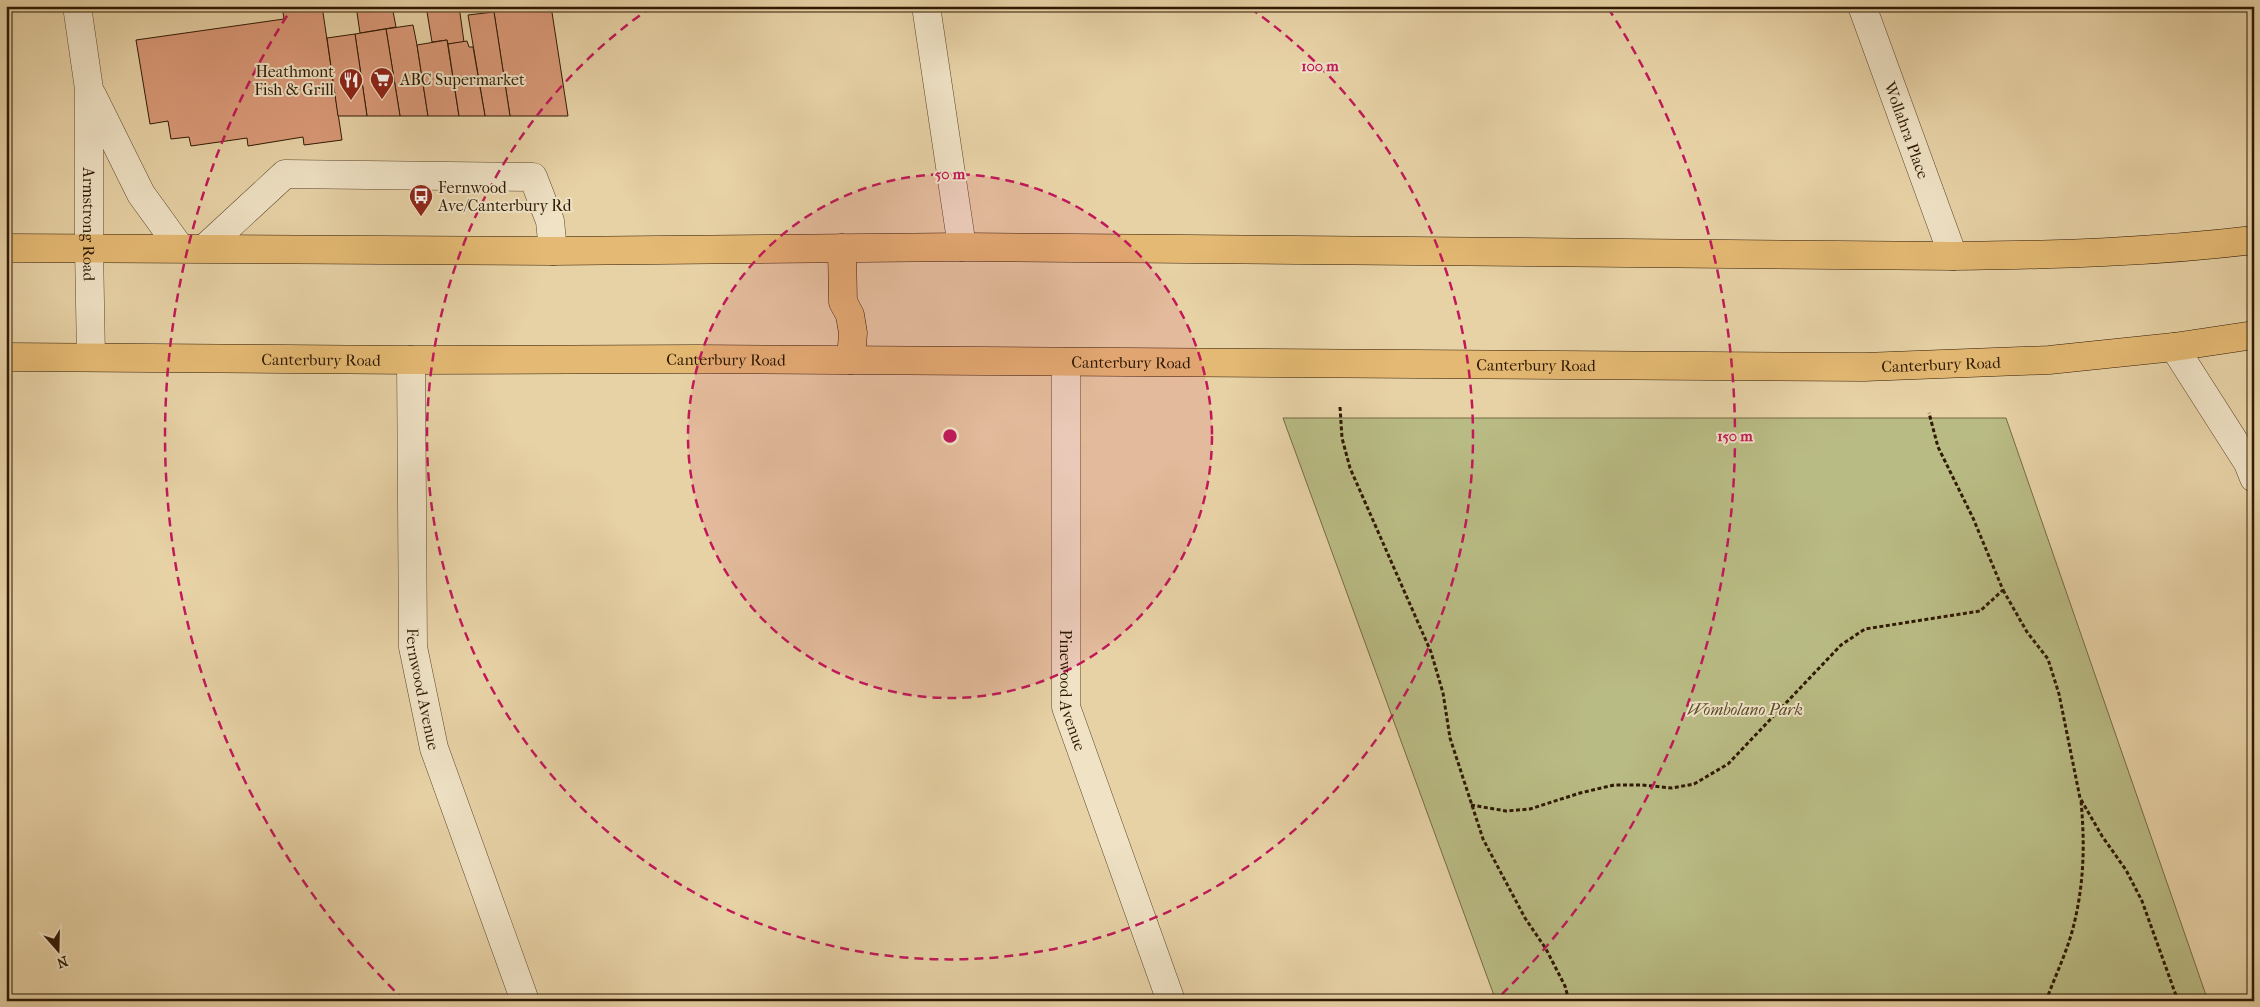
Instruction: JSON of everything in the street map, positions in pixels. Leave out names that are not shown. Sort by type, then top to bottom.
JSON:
[{"type":"main road","points":[[6,248],[553,251],[962,247],[1953,256],[2096,254],[2200,247],[2254,240]]},
{"type":"main road","points":[[842,248],[843,302],[850,316],[854,333],[851,360]]},
{"type":"main road","name":"Canterbury Road","points":[[6,357],[411,360],[487,358],[1864,367],[2049,360],[2174,347],[2254,335]]},
{"type":"street","name":"Armstrong Road","points":[[77,6],[89,89],[91,357]]},
{"type":"street","points":[[926,6],[962,247]]},
{"type":"street","name":"Wollahra Place","points":[[1862,6],[1953,256]]},
{"type":"street","name":"Armstrong Road","points":[[89,89],[141,194],[193,248]]},
{"type":"street","points":[[193,248],[285,174],[533,177],[550,221],[553,251]]},
{"type":"street","points":[[2174,347],[2252,461]]},
{"type":"street","name":"Fernwood Avenue","points":[[411,360],[413,647],[434,748],[525,1001]]},
{"type":"street","name":"Pinewood Avenue","points":[[1066,362],[1066,707],[1171,1001]]},
{"type":"path","points":[[1340,407],[1342,438],[1350,468],[1432,652],[1443,693],[1450,738],[1471,805],[1488,848],[1525,918],[1546,949],[1565,986],[1569,1001]]},
{"type":"path","points":[[1929,413],[1938,447],[1973,518],[2003,590],[2027,632],[2048,659],[2059,694],[2080,798],[2085,842],[2082,881],[2074,926],[2046,1001]]},
{"type":"path","points":[[1471,805],[1506,811],[1530,809],[1580,793],[1614,785],[1672,788],[1694,784],[1728,764],[1841,644],[1865,630],[1980,611],[2003,590]]},
{"type":"path","points":[[2080,798],[2102,836],[2126,870],[2142,901],[2178,1001]]},
{"type":"green space","name":"Wombolano Park","points":[[1283,418],[2006,418],[2208,1001],[1496,1001]]},
{"type":"building","points":[[282,6],[322,6],[342,140],[304,145],[303,137],[248,146],[247,138],[191,146],[189,137],[171,139],[168,121],[150,124],[136,40],[284,19]]},
{"type":"building","points":[[356,6],[392,6],[396,27],[360,33]]},
{"type":"building","points":[[426,6],[459,6],[464,42],[448,44],[447,40],[432,42]]},
{"type":"building","points":[[493,6],[551,6],[568,116],[510,116]]},
{"type":"building","points":[[494,12],[510,116],[485,116],[468,15]]},
{"type":"building","points":[[413,25],[428,116],[400,116],[386,29]]},
{"type":"building","points":[[386,29],[400,116],[367,116],[355,34]]},
{"type":"building","points":[[355,34],[367,116],[338,116],[327,38]]},
{"type":"building","points":[[447,40],[459,116],[428,116],[417,45]]},
{"type":"building","points":[[467,41],[469,47],[473,47],[485,116],[459,116],[448,44]]},
{"type":"place","name":"ABC Supermarket","points":[[382,100]]},
{"type":"place","name":"Heathmont Fish & Grill","points":[[351,101]]},
{"type":"place","name":"Fernwood Ave/Canterbury Rd","points":[[421,217]]}]
